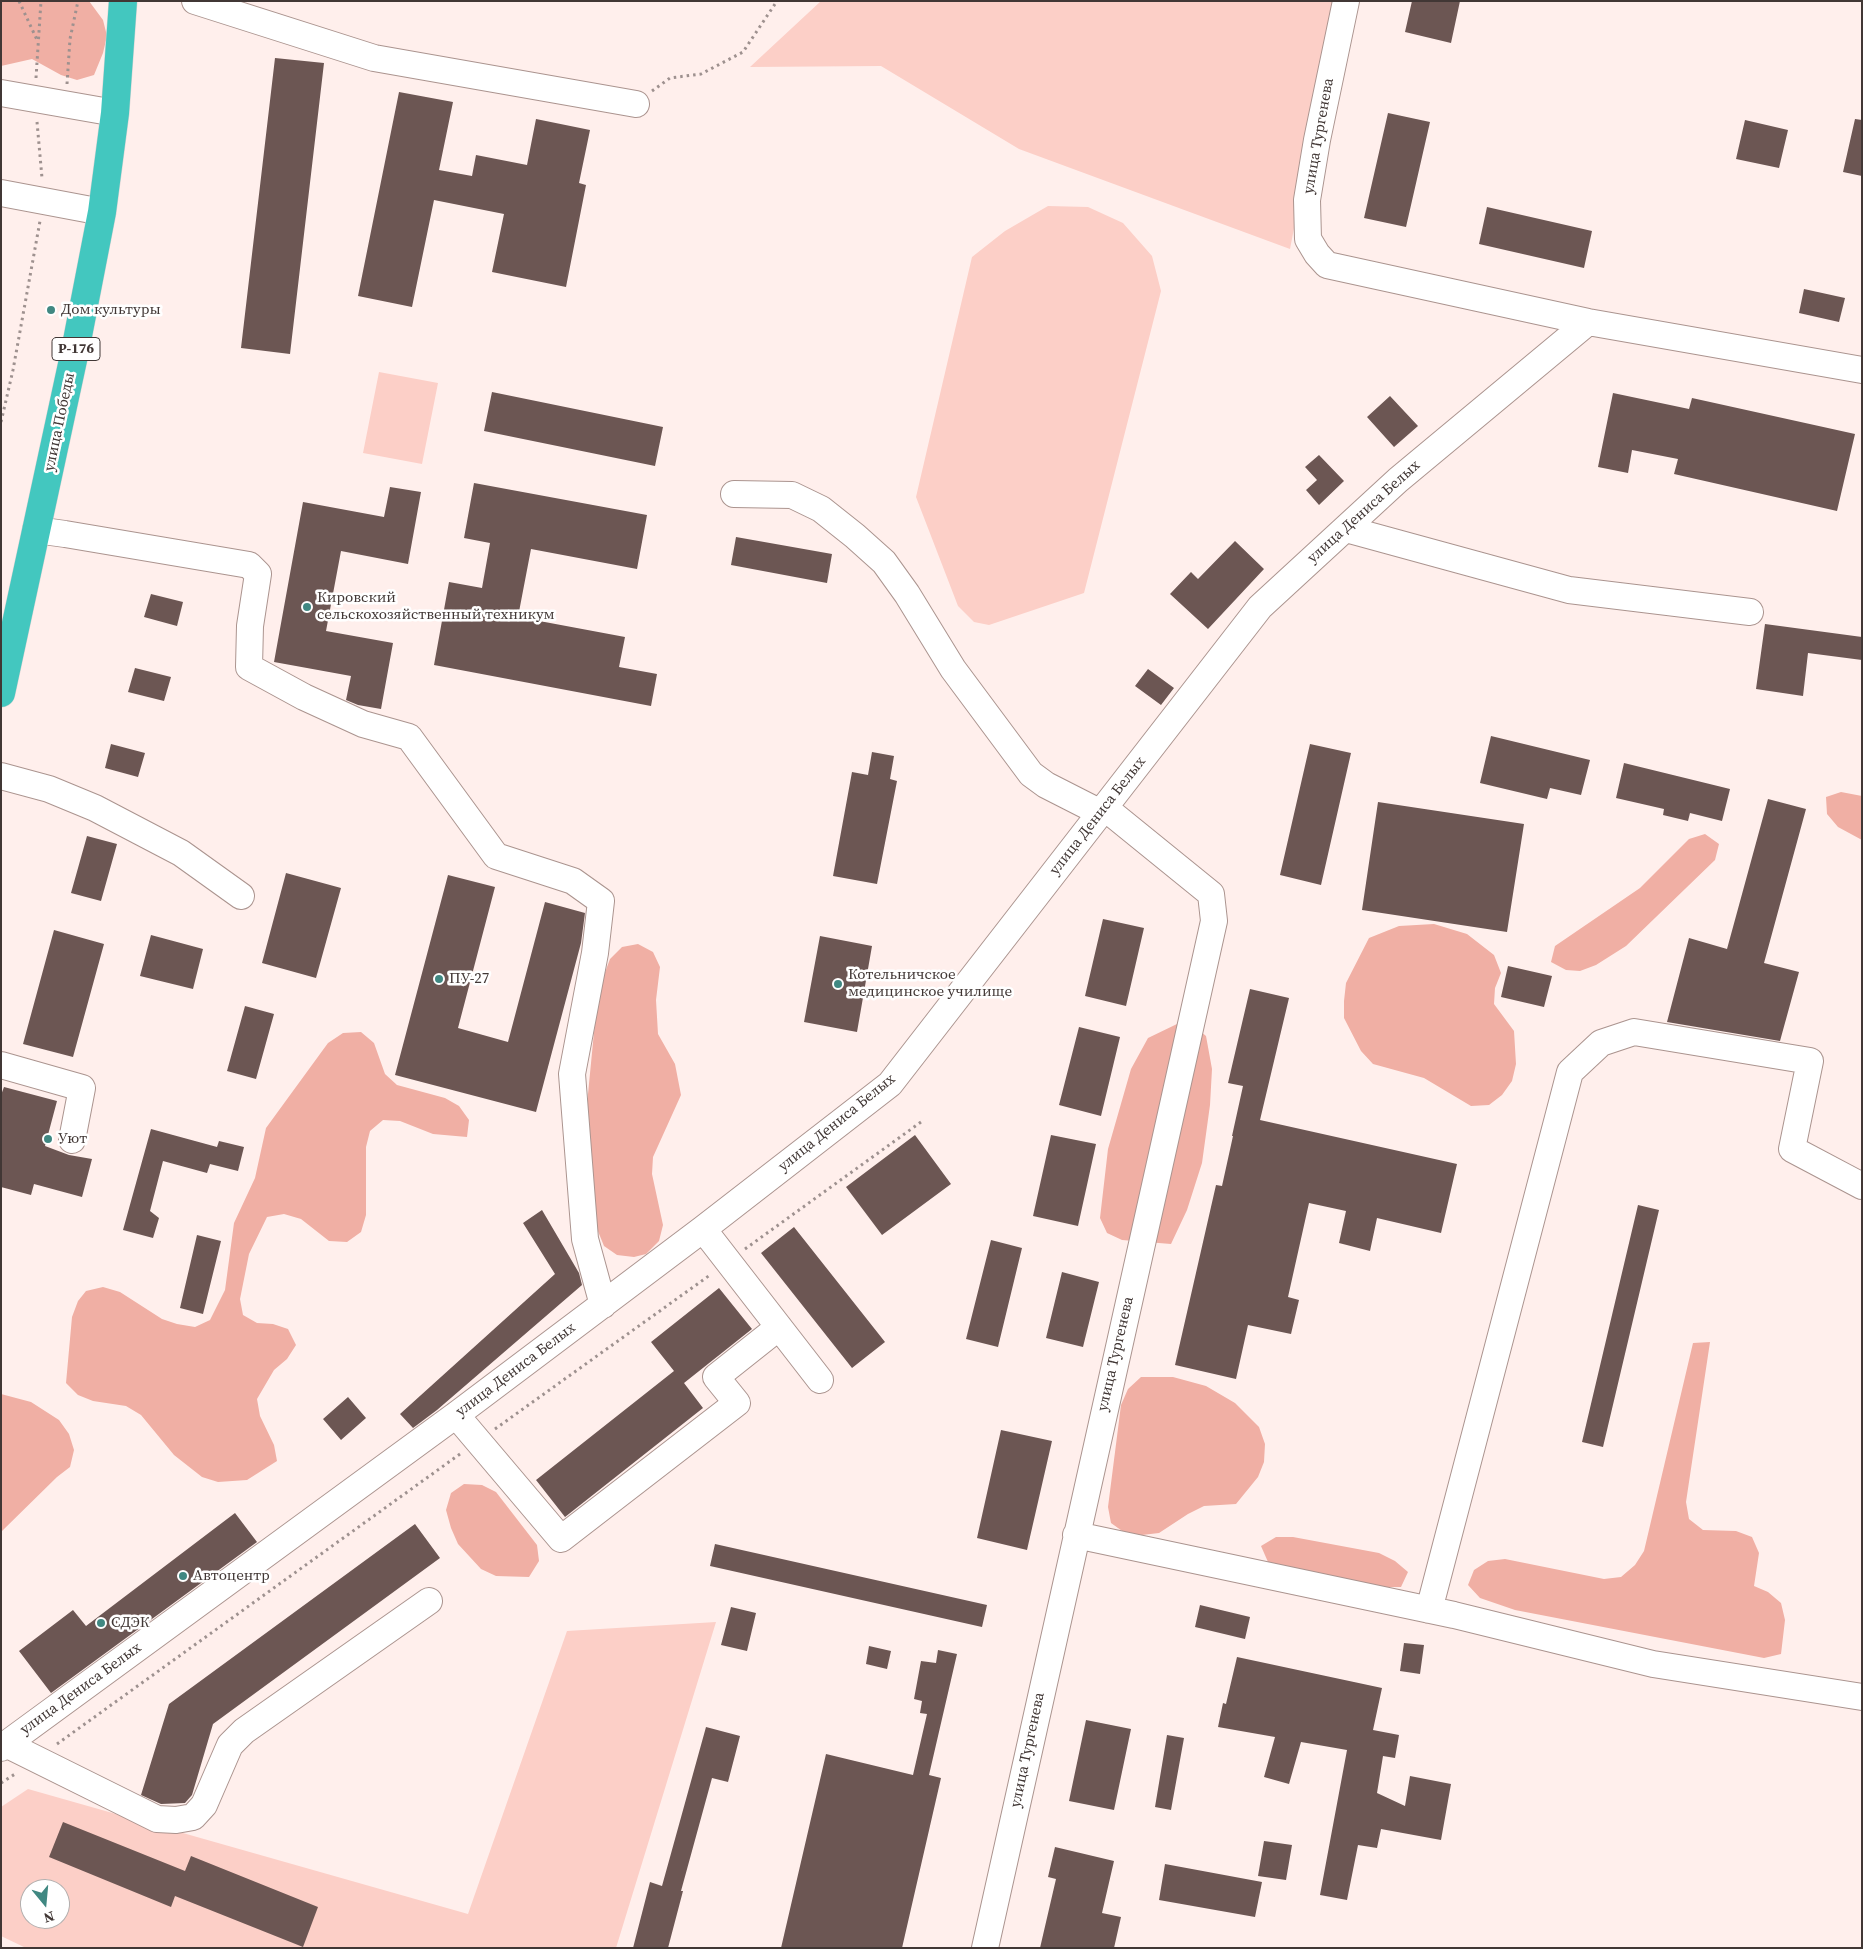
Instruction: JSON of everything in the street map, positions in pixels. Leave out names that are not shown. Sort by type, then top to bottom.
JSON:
[{"type":"highway","name":"улица Победы","points":[[1,693],[76,346],[102,212],[115,114],[123,1]]},
{"type":"street","points":[[195,1],[374,58],[636,104]]},
{"type":"street","name":"улица Тургенева","points":[[1346,1],[1317,140],[1308,200],[1308,240],[1317,254],[1327,265],[1588,322]]},
{"type":"street","points":[[1,93],[115,114]]},
{"type":"street","points":[[1,193],[102,212]]},
{"type":"street","points":[[1588,322],[1862,370]]},
{"type":"street","name":"улица Дениса Белых","points":[[4,1746],[603,1305],[890,1084],[1260,607],[1398,480],[1588,322]]},
{"type":"street","name":"улица Тургенева","points":[[734,494],[792,495],[821,509],[855,536],[884,562],[953,669],[1031,774],[1046,785],[1103,810],[1211,894],[1214,921],[985,1948]]},
{"type":"street","points":[[1346,529],[1569,590],[1750,612]]},
{"type":"street","points":[[36,530],[249,565],[258,574],[250,626],[249,667],[304,697],[363,724],[409,737],[496,856],[573,882],[601,901],[595,953],[572,1074],[585,1239],[603,1305]]},
{"type":"street","points":[[1,776],[49,789],[95,808],[181,853],[241,896]]},
{"type":"street","points":[[1429,1610],[1570,1072],[1602,1043],[1634,1032],[1810,1061],[1792,1149],[1862,1186]]},
{"type":"street","points":[[1,1065],[82,1088],[72,1140]]},
{"type":"street","points":[[703,1229],[820,1380]]},
{"type":"street","points":[[456,1414],[561,1539],[737,1403],[716,1377],[779,1327]]},
{"type":"street","points":[[1076,1535],[1429,1610],[1653,1664],[1862,1698]]},
{"type":"street","points":[[4,1746],[157,1819],[176,1820],[193,1817],[204,1805],[230,1745],[244,1731],[429,1601]]},
{"type":"path","points":[[19,1],[38,42]]},
{"type":"path","points":[[66,104],[70,39],[78,1]]},
{"type":"path","points":[[636,104],[670,78],[701,74],[743,52],[777,1]]},
{"type":"shaded area","points":[[1,1],[89,1],[103,20],[107,36],[103,53],[94,75],[77,80],[61,75],[32,59],[1,66]]},
{"type":"shaded area","points":[[821,1],[1338,1],[1290,249],[1019,149],[881,66],[750,67]]},
{"type":"shaded area","points":[[1048,206],[1088,207],[1123,223],[1152,256],[1161,291],[1084,593],[989,625],[974,622],[958,606],[916,497],[972,257],[1005,231]]},
{"type":"shaded area","points":[[379,372],[438,383],[422,464],[363,453]]},
{"type":"shaded area","points":[[1841,792],[1862,796],[1862,840],[1838,827],[1827,814],[1826,797]]},
{"type":"shaded area","points":[[1705,834],[1719,844],[1715,860],[1626,946],[1596,965],[1580,971],[1566,970],[1551,962],[1555,946],[1640,888],[1689,839]]},
{"type":"shaded area","points":[[1434,924],[1467,934],[1494,955],[1501,973],[1495,988],[1494,1004],[1514,1031],[1516,1064],[1512,1081],[1502,1095],[1489,1105],[1471,1106],[1424,1078],[1373,1064],[1361,1051],[1344,1018],[1346,983],[1369,938],[1399,926]]},
{"type":"shaded area","points":[[638,944],[653,952],[660,967],[656,1000],[658,1034],[675,1064],[681,1095],[653,1157],[652,1174],[663,1225],[659,1241],[646,1254],[634,1257],[617,1255],[604,1246],[591,1214],[588,1163],[588,1094],[598,991],[610,959],[622,947]]},
{"type":"shaded area","points":[[1177,1024],[1193,1025],[1206,1036],[1212,1069],[1210,1105],[1202,1163],[1187,1210],[1171,1244],[1122,1240],[1107,1233],[1100,1218],[1108,1149],[1131,1069],[1148,1038]]},
{"type":"shaded area","points":[[361,1032],[374,1043],[385,1074],[397,1085],[445,1098],[459,1106],[469,1120],[467,1137],[433,1134],[400,1121],[383,1120],[370,1131],[366,1147],[366,1215],[361,1232],[347,1242],[329,1241],[301,1219],[284,1214],[267,1217],[249,1254],[240,1299],[243,1315],[257,1323],[273,1324],[288,1329],[296,1345],[287,1359],[274,1370],[257,1399],[260,1416],[274,1445],[277,1461],[247,1480],[218,1482],[202,1477],[174,1455],[141,1415],[126,1406],[93,1401],[78,1395],[66,1383],[72,1317],[78,1301],[86,1291],[103,1287],[120,1292],[162,1319],[177,1324],[195,1327],[210,1320],[225,1290],[234,1223],[255,1178],[266,1128],[328,1043],[343,1033]]},
{"type":"shaded area","points":[[1710,1342],[1686,1502],[1689,1519],[1703,1530],[1736,1531],[1752,1537],[1759,1553],[1754,1586],[1768,1592],[1781,1603],[1785,1620],[1781,1654],[1764,1658],[1515,1610],[1480,1598],[1468,1585],[1474,1570],[1488,1561],[1505,1559],[1604,1579],[1621,1577],[1635,1565],[1644,1551],[1693,1343]]},
{"type":"shaded area","points":[[1141,1377],[1173,1377],[1206,1386],[1235,1403],[1259,1427],[1265,1444],[1264,1462],[1258,1477],[1236,1504],[1204,1506],[1159,1533],[1142,1535],[1125,1533],[1111,1523],[1108,1507],[1121,1405],[1128,1389]]},
{"type":"shaded area","points":[[1,1394],[31,1402],[59,1420],[69,1434],[74,1450],[70,1467],[57,1477],[1,1532]]},
{"type":"shaded area","points":[[464,1484],[482,1485],[496,1492],[537,1545],[539,1561],[529,1577],[496,1576],[481,1569],[458,1544],[446,1510],[451,1493]]},
{"type":"shaded area","points":[[1276,1537],[1293,1537],[1379,1553],[1395,1561],[1408,1572],[1401,1587],[1384,1587],[1301,1573],[1268,1562],[1261,1546]]},
{"type":"shaded area","points":[[716,1622],[616,1948],[26,1948],[1,1936],[1,1807],[28,1789],[468,1914],[567,1631]]},
{"type":"building","points":[[1412,1],[1460,1],[1451,43],[1405,32]]},
{"type":"building","points":[[275,58],[324,63],[290,354],[241,348]]},
{"type":"building","points":[[399,92],[453,102],[439,170],[472,176],[476,155],[527,165],[536,119],[590,130],[579,183],[586,185],[566,287],[492,272],[504,214],[434,200],[412,307],[358,296]]},
{"type":"building","points":[[1388,113],[1430,122],[1406,227],[1364,218]]},
{"type":"building","points":[[1855,119],[1862,120],[1862,176],[1843,172]]},
{"type":"building","points":[[1745,120],[1788,130],[1779,168],[1736,159]]},
{"type":"building","points":[[1487,207],[1592,231],[1584,268],[1479,244]]},
{"type":"building","points":[[1804,289],[1845,298],[1839,322],[1799,313]]},
{"type":"building","points":[[492,392],[663,427],[655,466],[484,431]]},
{"type":"building","points":[[1613,393],[1689,409],[1692,398],[1855,434],[1837,511],[1674,474],[1678,459],[1632,450],[1628,473],[1598,467]]},
{"type":"building","points":[[1390,396],[1418,426],[1394,447],[1367,417]]},
{"type":"building","points":[[1319,455],[1344,481],[1319,505],[1306,490],[1317,480],[1305,467]]},
{"type":"building","points":[[474,483],[647,515],[637,569],[531,549],[518,617],[625,637],[619,667],[657,674],[651,706],[434,665],[449,582],[482,588],[490,543],[464,538]]},
{"type":"building","name":"Кировский сельскохозяйственный техникум","points":[[390,487],[421,492],[408,564],[341,551],[326,631],[393,643],[381,709],[358,705],[346,700],[351,676],[274,662],[303,502],[384,517]]},
{"type":"building","points":[[736,537],[832,554],[827,583],[731,565]]},
{"type":"building","points":[[1235,541],[1264,569],[1208,629],[1170,594],[1191,572],[1198,579]]},
{"type":"building","points":[[151,594],[183,602],[177,626],[144,617]]},
{"type":"building","points":[[1765,624],[1862,637],[1862,660],[1808,653],[1803,696],[1756,689]]},
{"type":"building","points":[[135,668],[171,677],[164,701],[128,692]]},
{"type":"building","points":[[1148,669],[1174,688],[1161,705],[1135,686]]},
{"type":"building","points":[[1491,736],[1590,760],[1581,795],[1550,788],[1547,799],[1480,783]]},
{"type":"building","points":[[111,744],[145,753],[138,777],[105,768]]},
{"type":"building","points":[[1310,744],[1351,753],[1321,885],[1280,875]]},
{"type":"building","points":[[872,752],[894,756],[890,779],[897,781],[877,884],[833,876],[852,772],[868,775]]},
{"type":"building","points":[[1624,763],[1730,789],[1722,821],[1690,813],[1688,821],[1663,815],[1664,809],[1616,798]]},
{"type":"building","points":[[1768,799],[1806,809],[1764,963],[1799,972],[1780,1041],[1667,1022],[1689,938],[1727,949]]},
{"type":"building","points":[[1378,802],[1524,824],[1507,932],[1362,910]]},
{"type":"building","points":[[87,836],[117,844],[101,901],[71,893]]},
{"type":"building","points":[[286,873],[341,888],[316,978],[262,963]]},
{"type":"building","points":[[448,875],[495,887],[458,1028],[508,1042],[545,902],[585,913],[581,943],[536,1112],[395,1075]]},
{"type":"building","points":[[1103,919],[1144,928],[1126,1006],[1085,996]]},
{"type":"building","points":[[54,930],[104,944],[73,1057],[23,1044]]},
{"type":"building","points":[[151,935],[203,949],[193,989],[140,976]]},
{"type":"building","name":"Котельничское медицинское училище","points":[[820,936],[872,946],[857,1032],[804,1022]]},
{"type":"building","points":[[1508,966],[1552,976],[1544,1007],[1501,997]]},
{"type":"building","points":[[1250,989],[1289,998],[1260,1120],[1457,1164],[1441,1233],[1377,1218],[1370,1251],[1339,1243],[1346,1211],[1309,1203],[1288,1297],[1299,1300],[1291,1334],[1248,1325],[1236,1379],[1175,1365],[1216,1185],[1222,1186],[1243,1086],[1228,1083]]},
{"type":"building","points":[[245,1006],[274,1014],[256,1079],[227,1071]]},
{"type":"building","points":[[1079,1027],[1120,1037],[1101,1116],[1059,1105]]},
{"type":"building","points":[[4,1087],[57,1101],[45,1146],[69,1155],[92,1159],[82,1197],[34,1184],[31,1195],[1,1187],[1,1095]]},
{"type":"building","points":[[151,1129],[217,1147],[219,1141],[244,1147],[238,1171],[210,1164],[207,1173],[163,1161],[150,1211],[159,1218],[153,1238],[123,1230]]},
{"type":"building","points":[[915,1135],[951,1184],[882,1235],[846,1187]]},
{"type":"building","points":[[1051,1135],[1096,1144],[1078,1226],[1033,1216]]},
{"type":"building","points":[[1638,1205],[1659,1210],[1603,1447],[1582,1442]]},
{"type":"building","points":[[542,1210],[579,1273],[582,1285],[437,1410],[413,1428],[400,1414],[555,1274],[523,1223]]},
{"type":"building","points":[[794,1227],[885,1342],[852,1368],[761,1253]]},
{"type":"building","points":[[197,1235],[221,1241],[203,1314],[180,1308]]},
{"type":"building","points":[[991,1240],[1022,1248],[998,1347],[966,1339]]},
{"type":"building","points":[[1062,1272],[1099,1282],[1083,1347],[1046,1338]]},
{"type":"building","points":[[719,1288],[752,1329],[684,1383],[703,1408],[565,1517],[536,1480],[674,1371],[651,1342]]},
{"type":"building","points":[[348,1397],[366,1418],[341,1440],[323,1419]]},
{"type":"building","points":[[1001,1430],[1052,1441],[1027,1550],[977,1538]]},
{"type":"building","name":"Автоцентр","points":[[235,1513],[257,1542],[51,1693],[19,1651],[73,1610],[86,1626]]},
{"type":"building","points":[[415,1524],[440,1558],[213,1724],[192,1795],[185,1803],[161,1804],[141,1795],[169,1704]]},
{"type":"building","points":[[715,1544],[987,1605],[982,1627],[710,1566]]},
{"type":"building","points":[[1200,1605],[1250,1617],[1245,1639],[1195,1627]]},
{"type":"building","points":[[731,1607],[756,1613],[747,1651],[721,1645]]},
{"type":"building","points":[[1404,1643],[1424,1645],[1420,1674],[1400,1671]]},
{"type":"building","points":[[869,1646],[891,1651],[887,1669],[866,1664]]},
{"type":"building","points":[[938,1650],[957,1654],[929,1775],[941,1778],[902,1948],[781,1948],[826,1754],[913,1775],[927,1714],[920,1713],[922,1701],[914,1699],[921,1661],[936,1663]]},
{"type":"building","points":[[1237,1657],[1382,1688],[1373,1730],[1399,1735],[1395,1758],[1383,1756],[1377,1793],[1405,1806],[1410,1776],[1451,1784],[1441,1840],[1381,1829],[1377,1848],[1358,1845],[1347,1900],[1320,1895],[1347,1750],[1301,1742],[1289,1784],[1264,1777],[1275,1737],[1218,1727],[1223,1703],[1226,1704]]},
{"type":"building","points":[[1086,1720],[1131,1729],[1114,1810],[1069,1801]]},
{"type":"building","points":[[706,1727],[740,1736],[728,1782],[712,1778],[681,1891],[683,1891],[668,1948],[633,1948],[650,1882],[662,1886]]},
{"type":"building","points":[[1167,1735],[1184,1738],[1171,1810],[1155,1807]]},
{"type":"building","points":[[63,1822],[185,1871],[191,1856],[318,1907],[303,1947],[175,1896],[171,1907],[49,1857]]},
{"type":"building","points":[[1264,1841],[1292,1845],[1286,1880],[1258,1876]]},
{"type":"building","points":[[1055,1847],[1114,1861],[1102,1913],[1121,1917],[1114,1948],[1040,1948],[1056,1879],[1048,1877]]},
{"type":"building","points":[[1165,1864],[1262,1882],[1255,1917],[1159,1900]]},
{"type":"place","name":"Дом культуры","points":[[51,310]]},
{"type":"place","name":"Кировский сельскохозяйственный техникум","points":[[307,607]]},
{"type":"place","name":"ПУ-27","points":[[439,979]]},
{"type":"place","name":"Котельничское медицинское училище","points":[[838,984]]},
{"type":"place","name":"Уют","points":[[48,1139]]},
{"type":"place","name":"Автоцентр","points":[[183,1576]]},
{"type":"place","name":"СДЭК","points":[[101,1623]]}]
